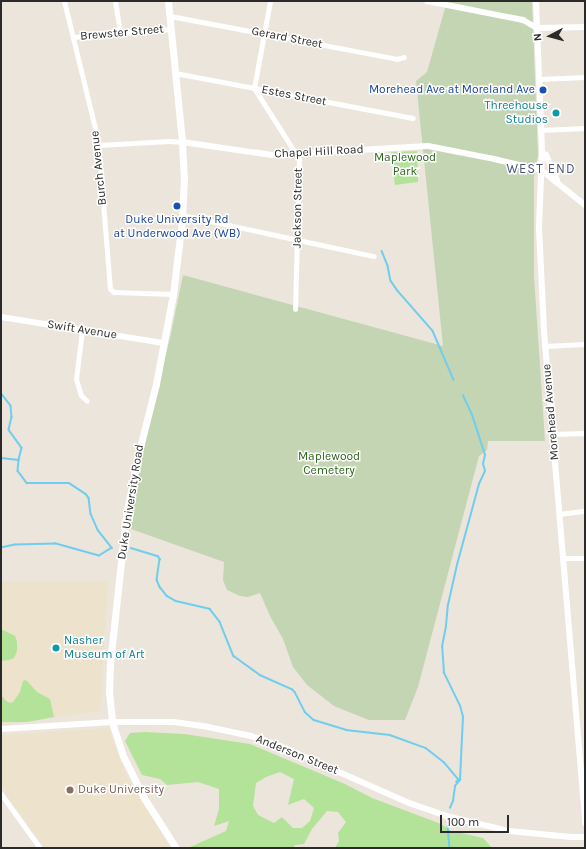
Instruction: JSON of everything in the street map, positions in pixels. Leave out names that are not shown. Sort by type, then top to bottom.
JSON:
[{"type":"main road","name":"Duke University Road","points":[[168,1],[182,142],[184,177],[182,215],[173,294],[164,343],[156,384],[138,455],[126,516],[110,664],[109,692],[112,722],[127,764],[144,798],[176,848]]},
{"type":"street","name":"Burch Avenue","points":[[64,1],[99,146],[110,289],[114,292],[173,294]]},
{"type":"street","points":[[115,1],[120,33]]},
{"type":"street","points":[[254,88],[270,1]]},
{"type":"street","points":[[427,1],[520,20],[537,28],[585,27]]},
{"type":"street","name":"Morehead Avenue","points":[[536,1],[542,152],[540,228],[545,346],[583,766],[585,823]]},
{"type":"street","name":"Gerard Street","points":[[170,16],[397,59],[404,57]]},
{"type":"street","name":"Brewster Street","points":[[73,37],[171,28]]},
{"type":"street","name":"Estes Street","points":[[175,73],[413,118]]},
{"type":"street","points":[[539,79],[585,77]]},
{"type":"street","name":"Jackson Street","points":[[254,88],[299,159],[295,309]]},
{"type":"street","points":[[540,130],[585,128]]},
{"type":"street","points":[[99,146],[168,141],[182,142]]},
{"type":"street","name":"Chapel Hill Road","points":[[182,142],[264,154],[297,154],[428,146],[541,170],[585,205]]},
{"type":"street","points":[[542,152],[546,155],[561,187]]},
{"type":"street","points":[[182,215],[374,256]]},
{"type":"street","name":"Swift Avenue","points":[[1,317],[164,343]]},
{"type":"street","points":[[82,330],[76,379],[81,395],[87,401]]},
{"type":"street","points":[[545,346],[585,344]]},
{"type":"street","points":[[553,434],[585,433]]},
{"type":"street","points":[[559,514],[585,511]]},
{"type":"street","points":[[563,558],[585,558]]},
{"type":"street","name":"Anderson Street","points":[[1,729],[112,722],[188,723],[240,734],[292,751],[409,803],[446,816],[509,831],[585,837]]},
{"type":"street","points":[[1,794],[40,848]]},
{"type":"shaded area","points":[[1,581],[108,581],[100,711],[1,725]]},
{"type":"shaded area","name":"Duke University","points":[[109,728],[119,757],[131,784],[170,848],[46,848],[8,797],[1,781],[1,735]]},
{"type":"green space","name":"Maplewood Cemetery","points":[[447,1],[532,1],[538,155],[534,177],[534,276],[545,441],[488,441],[487,450],[479,456],[418,687],[405,720],[369,720],[334,706],[307,685],[293,667],[283,639],[270,616],[260,593],[248,597],[240,596],[227,590],[223,580],[224,562],[131,529],[128,525],[140,456],[170,338],[183,275],[443,346],[416,81],[427,72]]},
{"type":"green space","name":"Maplewood Park","points":[[417,151],[418,182],[395,185],[391,152]]},
{"type":"green space","points":[[1,629],[15,636],[17,642],[17,651],[14,658],[9,660],[1,661]]},
{"type":"green space","points":[[26,680],[37,692],[50,699],[54,717],[27,722],[1,722],[1,695],[6,701],[10,703],[13,702],[20,692],[23,681]]},
{"type":"green space","points":[[144,732],[184,734],[250,744],[345,784],[372,798],[441,824],[454,833],[483,838],[492,848],[335,848],[339,841],[338,833],[346,822],[338,812],[327,811],[312,829],[304,844],[295,845],[293,848],[188,848],[226,831],[229,821],[214,826],[219,809],[219,789],[198,782],[167,785],[160,779],[142,775],[125,741],[130,733]],"holes":[[[280,772],[294,779],[288,805],[304,799],[314,808],[310,821],[302,828],[293,828],[282,817],[274,823],[258,815],[253,806],[256,783],[266,777]]]},
{"type":"waterway","points":[[382,251],[388,266],[391,281],[433,331],[454,380]]},
{"type":"waterway","points":[[1,393],[11,406],[12,417],[9,430],[22,448],[19,460]]},
{"type":"waterway","points":[[450,808],[453,801],[455,786],[460,780],[463,717],[460,706],[444,673],[442,647],[448,605],[457,565],[479,484],[485,471],[483,464],[485,455],[472,415],[463,396]]},
{"type":"waterway","points":[[1,458],[19,460],[18,471],[27,483],[69,483],[86,494],[89,498],[91,514],[98,530],[112,548],[99,556],[56,544],[15,545],[1,548]]},
{"type":"waterway","points":[[131,548],[158,556],[160,559],[157,580],[167,596],[176,601],[210,609],[220,622],[234,656],[260,675],[292,689],[305,712],[314,720],[346,730],[390,735],[426,748],[444,762],[459,780],[457,782]]},
{"type":"waterway","points":[[448,826],[450,848]]},
{"type":"place","name":"Morehead Ave at Moreland Ave","points":[[543,90]]},
{"type":"place","name":"Threehouse Studios","points":[[556,113]]},
{"type":"place","name":"Duke University Rd at Underwood Ave (WB)","points":[[177,206]]},
{"type":"place","name":"Nasher Museum of Art","points":[[56,648]]},
{"type":"place","name":"Duke University","points":[[70,790]]},
{"type":"district","name":"WEST END","points":[[541,169]]}]
